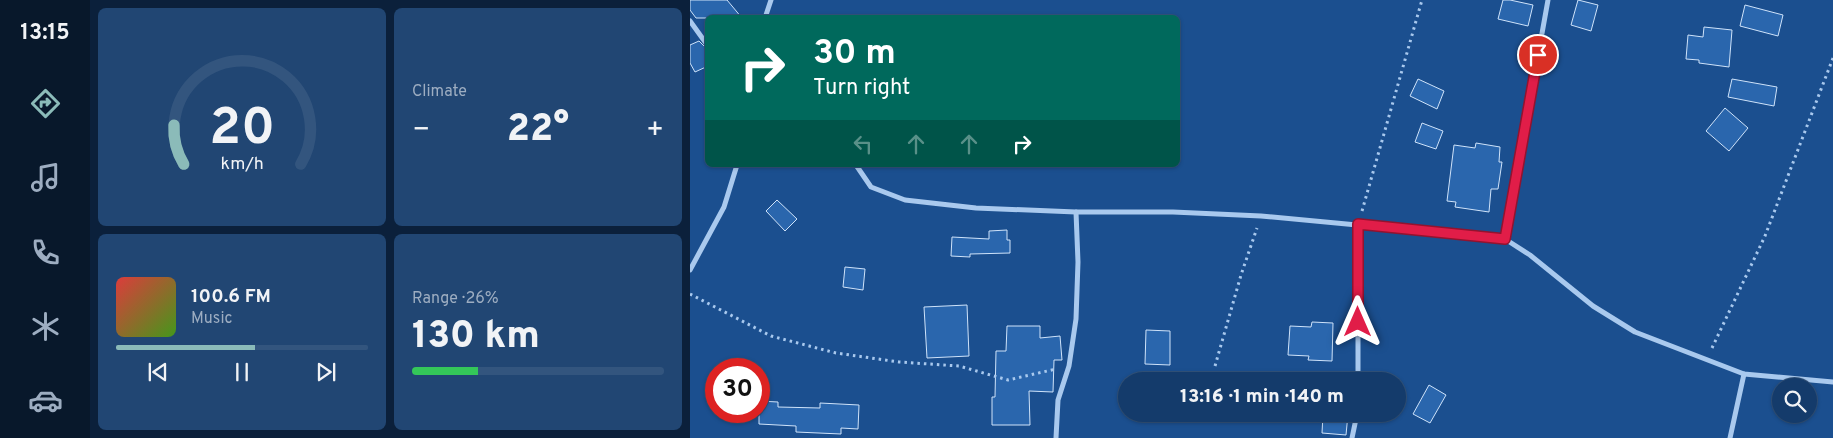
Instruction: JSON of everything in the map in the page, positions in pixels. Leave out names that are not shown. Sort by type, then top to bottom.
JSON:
[{"type":"street","points":[[766,15],[771,0]]},
{"type":"street","points":[[1505,239],[1548,0]]},
{"type":"street","points":[[690,21],[705,42]]},
{"type":"street","points":[[690,270],[724,207],[736,167]]},
{"type":"street","points":[[857,167],[871,187],[905,200],[976,208],[1076,212],[1173,212],[1261,216],[1505,239],[1530,255],[1593,306],[1635,332],[1744,374],[1833,382]]},
{"type":"street","points":[[1056,438],[1058,400],[1069,366],[1076,319],[1078,262],[1076,212]]},
{"type":"street","points":[[1358,224],[1358,372]]},
{"type":"street","points":[[1730,438],[1744,374]]},
{"type":"street","points":[[1352,438],[1355,422]]},
{"type":"path","points":[[1358,224],[1422,0]]},
{"type":"path","points":[[1706,360],[1765,236],[1833,58]]},
{"type":"path","points":[[1215,366],[1241,275],[1261,216]]},
{"type":"path","points":[[690,294],[771,336],[836,353],[899,362],[959,366],[1008,380],[1069,366]]},
{"type":"building","points":[[690,0],[727,0],[740,15],[705,15],[705,18],[696,18],[690,10]]},
{"type":"building","points":[[1503,0],[1533,5],[1528,26],[1498,19]]},
{"type":"building","points":[[1578,0],[1598,5],[1591,31],[1571,25]]},
{"type":"building","points":[[1745,5],[1783,15],[1778,36],[1740,26]]},
{"type":"building","points":[[1704,27],[1732,30],[1729,67],[1699,63],[1699,60],[1686,59],[1688,35],[1703,37]]},
{"type":"building","points":[[699,41],[705,47],[705,67],[695,72],[690,63],[690,45]]},
{"type":"building","points":[[1418,79],[1444,91],[1437,109],[1410,96]]},
{"type":"building","points":[[1732,79],[1777,87],[1774,106],[1728,97]]},
{"type":"building","points":[[1725,108],[1748,128],[1729,151],[1706,131]]},
{"type":"building","points":[[1422,123],[1443,131],[1436,149],[1415,142]]},
{"type":"building","points":[[1476,143],[1500,147],[1499,162],[1502,162],[1498,189],[1491,189],[1489,212],[1455,207],[1456,202],[1447,201],[1454,145],[1475,148]]},
{"type":"building","points":[[777,200],[797,219],[785,231],[766,211]]},
{"type":"building","points":[[1007,230],[1007,240],[1010,240],[1010,253],[970,254],[970,257],[951,256],[952,237],[989,239],[989,231]]},
{"type":"building","points":[[845,267],[865,269],[863,290],[843,287]]},
{"type":"building","points":[[967,305],[969,356],[927,358],[924,307]]},
{"type":"building","points":[[1312,322],[1333,323],[1332,361],[1308,360],[1309,356],[1288,355],[1290,326],[1311,327]]},
{"type":"building","points":[[1007,326],[1040,326],[1040,338],[1060,336],[1062,360],[1054,360],[1053,392],[1029,391],[1030,425],[992,425],[992,397],[995,397],[996,351],[1006,351]]},
{"type":"building","points":[[1146,330],[1170,331],[1170,365],[1145,364]]},
{"type":"building","points":[[1429,385],[1446,395],[1430,423],[1413,414]]},
{"type":"building","points":[[770,402],[778,402],[778,407],[820,408],[820,403],[859,405],[858,429],[841,428],[841,434],[796,432],[796,426],[759,424],[770,423]]},
{"type":"building","points":[[1323,422],[1347,422],[1346,435],[1322,433]]},
{"type":"route","points":[[1358,322],[1358,224],[1505,239],[1538,55]]}]
